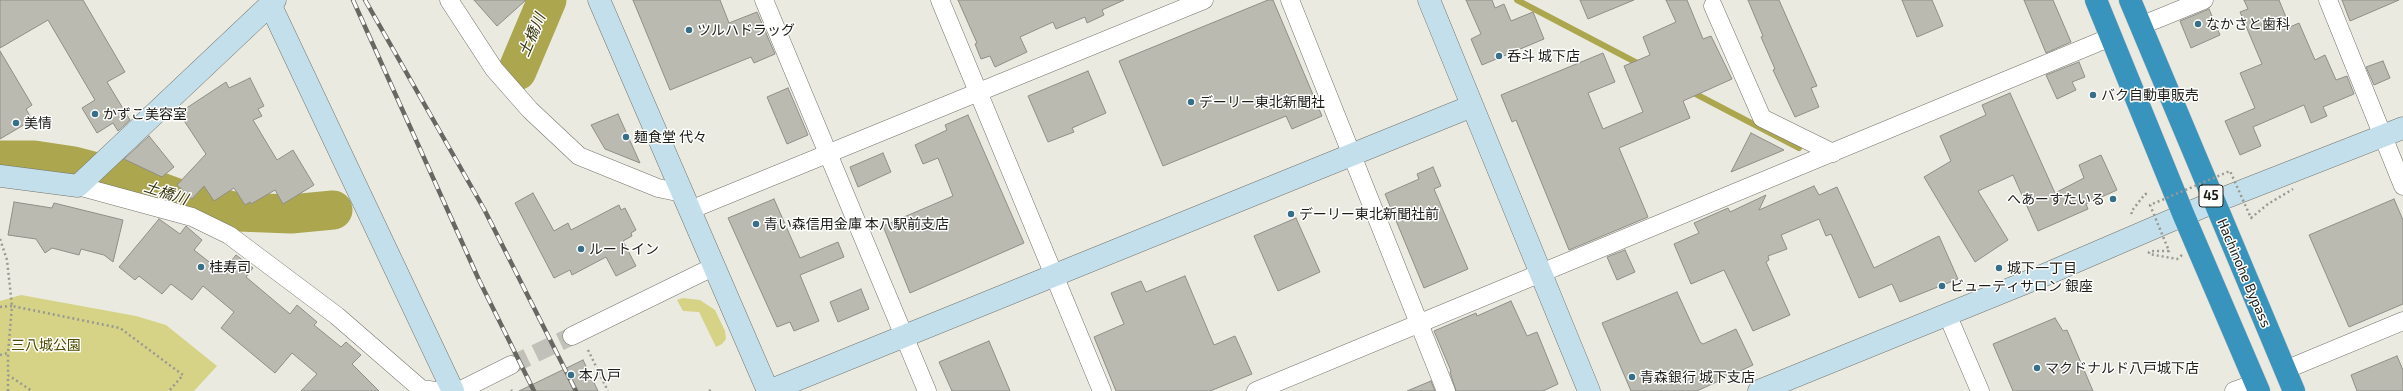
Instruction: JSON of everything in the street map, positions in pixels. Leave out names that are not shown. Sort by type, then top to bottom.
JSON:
[{"type":"highway","name":"45","points":[[2096,0],[2184,216],[2257,387]]},
{"type":"highway","name":"Hachinohe Bypass","points":[[2130,0],[2294,391]]},
{"type":"street","points":[[449,0],[494,69],[530,110],[579,156],[658,188],[686,202],[828,153],[1204,0]]},
{"type":"street","points":[[600,0],[713,267],[768,391],[1472,106]]},
{"type":"street","points":[[764,0],[927,391]]},
{"type":"street","points":[[940,0],[1102,391]]},
{"type":"street","points":[[1290,0],[1446,391]]},
{"type":"street","points":[[1429,0],[1589,391]]},
{"type":"street","points":[[2140,26],[2204,0]]},
{"type":"street","points":[[2328,0],[2403,186]]},
{"type":"street","points":[[78,186],[273,2],[453,391]]},
{"type":"street","points":[[1713,6],[1762,118],[1833,153]]},
{"type":"street","points":[[1256,391],[2111,37]]},
{"type":"street","points":[[1759,391],[2184,216],[2214,202],[2403,128]]},
{"type":"street","points":[[0,172],[78,186],[192,217],[229,235],[338,316],[421,389],[436,391]]},
{"type":"street","points":[[572,336],[713,267]]},
{"type":"street","points":[[1948,314],[1980,391]]},
{"type":"street","points":[[2285,370],[2403,321]]},
{"type":"street","points":[[459,391],[511,365]]},
{"type":"street","points":[[2234,391],[2257,387]]},
{"type":"path","points":[[2144,209],[2150,205],[2230,171],[2251,218],[2268,204],[2293,190]]},
{"type":"path","points":[[2139,212],[2133,216],[2131,212],[2145,194],[2150,194]]},
{"type":"path","points":[[2150,205],[2169,251],[2154,251],[2149,252],[2149,254],[2177,259],[2182,256]]},
{"type":"path","points":[[0,238],[7,260],[12,306],[8,352],[8,391]]},
{"type":"path","points":[[0,307],[12,306],[120,328],[183,375],[169,391]]},
{"type":"path","points":[[588,350],[608,391]]},
{"type":"path","points":[[0,355],[8,352]]},
{"type":"path","points":[[8,375],[32,391]]},
{"type":"green space","name":"三八城公園","points":[[21,295],[136,316],[166,325],[217,366],[194,391],[0,391],[0,301]]},
{"type":"green space","points":[[683,298],[700,300],[715,310],[725,331],[726,339],[722,344],[716,347],[699,312],[683,311],[677,300]]},
{"type":"building","points":[[0,0],[83,0],[125,72],[107,82],[130,120],[118,131],[113,123],[97,133],[82,108],[95,100],[48,20],[0,48]]},
{"type":"building","points":[[474,0],[526,0],[497,26]]},
{"type":"building","name":"ツルハドラッグ","points":[[633,0],[720,0],[729,23],[757,12],[775,54],[754,63],[751,57],[670,90]]},
{"type":"building","points":[[958,0],[1124,0],[1102,10],[1104,15],[1087,23],[1085,17],[1056,29],[1053,22],[1020,37],[1027,52],[995,67],[990,56],[981,59],[975,44],[977,43]]},
{"type":"building","points":[[1268,0],[1273,0],[1322,116],[1292,129],[1286,116],[1163,166],[1119,61]]},
{"type":"building","points":[[1466,0],[1492,0],[1495,8],[1504,4],[1511,21],[1533,12],[1544,39],[1482,65],[1471,39],[1481,34]]},
{"type":"building","points":[[1580,0],[1634,0],[1588,19]]},
{"type":"building","points":[[1666,0],[1687,0],[1703,39],[1711,36],[1732,79],[1683,101],[1690,118],[1619,148],[1648,217],[1569,250],[1516,120],[1512,122],[1501,95],[1603,53],[1615,82],[1588,93],[1603,129],[1643,112],[1624,66],[1650,55],[1643,37],[1676,22]]},
{"type":"building","points":[[1748,0],[1779,0],[1817,86],[1811,88],[1819,107],[1795,117],[1773,70],[1775,69],[1761,37],[1763,36]]},
{"type":"building","points":[[1902,0],[1932,0],[1943,26],[1917,37]]},
{"type":"building","points":[[2024,0],[2053,0],[2071,42],[2046,53]]},
{"type":"building","points":[[2244,0],[2279,0],[2290,27],[2299,23],[2315,60],[2325,55],[2336,80],[2347,76],[2354,94],[2323,107],[2327,116],[2311,123],[2304,105],[2253,127],[2261,146],[2240,155],[2225,121],[2255,108],[2240,73],[2262,64],[2240,12],[2248,9]]},
{"type":"building","points":[[2342,0],[2399,0],[2350,21]]},
{"type":"building","name":"なかさと歯科","points":[[2209,9],[2220,35],[2191,48],[2180,21]]},
{"type":"building","points":[[0,51],[32,105],[26,109],[32,120],[0,139]]},
{"type":"building","points":[[2383,61],[2390,78],[2374,85],[2366,67]]},
{"type":"building","points":[[2079,62],[2085,77],[2072,82],[2076,90],[2057,99],[2046,75]]},
{"type":"building","points":[[1088,71],[1106,113],[1072,128],[1074,132],[1048,142],[1028,96]]},
{"type":"building","points":[[250,78],[264,106],[258,109],[262,116],[253,120],[277,160],[293,150],[314,185],[283,204],[275,190],[251,204],[250,202],[245,205],[234,188],[214,201],[204,186],[192,199],[177,185],[206,154],[179,113],[226,82],[229,88]]},
{"type":"building","points":[[788,88],[808,135],[787,144],[767,97]]},
{"type":"building","points":[[2010,93],[2055,193],[2084,178],[2079,165],[2101,155],[2117,190],[2086,204],[2088,209],[2038,231],[2013,175],[1978,191],[2008,240],[1975,262],[1924,177],[1951,161],[1940,136],[1986,115],[1982,105]]},
{"type":"building","points":[[618,114],[640,163],[605,149],[591,125]]},
{"type":"building","points":[[968,115],[1024,243],[910,293],[883,226],[953,196],[938,158],[923,164],[915,145],[947,130],[945,125]]},
{"type":"building","points":[[1751,133],[1784,150],[1731,172]]},
{"type":"building","points":[[149,136],[174,167],[162,177],[124,159]]},
{"type":"building","points":[[883,153],[891,172],[858,187],[850,167]]},
{"type":"building","points":[[1433,167],[1441,186],[1434,189],[1468,269],[1424,288],[1385,194],[1419,179],[1417,174]]},
{"type":"building","points":[[1814,186],[1819,195],[1837,187],[1874,268],[1939,236],[1958,279],[1900,302],[1892,284],[1859,298],[1831,234],[1826,236],[1819,219],[1781,235],[1787,249],[1768,256],[1769,260],[1766,262],[1790,315],[1753,331],[1724,270],[1691,284],[1674,244],[1699,233],[1694,223],[1728,208],[1730,212],[1766,195],[1759,210]]},
{"type":"building","points":[[533,193],[554,231],[568,223],[571,230],[619,205],[621,210],[625,208],[636,230],[631,233],[632,236],[623,241],[636,266],[616,276],[606,257],[572,275],[570,270],[554,278],[515,203]]},
{"type":"building","points":[[774,199],[800,258],[838,242],[844,257],[800,275],[819,321],[794,331],[790,322],[777,327],[728,218]]},
{"type":"building","points":[[2394,199],[2403,220],[2403,304],[2349,327],[2309,235]]},
{"type":"building","points":[[14,202],[52,208],[54,203],[123,220],[113,262],[104,255],[81,249],[79,255],[52,248],[45,253],[36,239],[8,235]]},
{"type":"building","points":[[1296,218],[1320,272],[1278,291],[1254,236]]},
{"type":"building","points":[[159,219],[180,234],[186,226],[202,240],[194,250],[222,272],[236,255],[253,268],[246,277],[290,314],[297,305],[317,322],[314,325],[341,347],[346,342],[361,355],[352,364],[379,391],[301,391],[317,374],[292,353],[275,373],[221,328],[234,312],[203,286],[192,300],[171,284],[162,294],[139,276],[135,280],[119,267]]},
{"type":"building","points":[[1625,250],[1635,272],[1617,280],[1607,257]]},
{"type":"building","points":[[1185,276],[1214,345],[1235,336],[1252,374],[1210,391],[1116,391],[1094,337],[1124,324],[1111,293],[1141,281],[1146,292]]},
{"type":"building","points":[[861,289],[869,309],[838,322],[830,302]]},
{"type":"building","points":[[1677,292],[1700,342],[1703,344],[1736,329],[1753,365],[1697,391],[1631,391],[1602,323]]},
{"type":"building","points":[[1511,301],[1527,336],[1537,332],[1558,384],[1543,391],[1456,391],[1450,372],[1451,371],[1434,331],[1476,313],[1477,316]]},
{"type":"building","points":[[2055,318],[2063,331],[2067,330],[2093,391],[2013,391],[1993,344]]},
{"type":"building","points":[[989,341],[1010,391],[952,391],[939,362]]},
{"type":"building","points":[[2397,356],[2403,370],[2403,391],[2357,391],[2351,375]]},
{"type":"building","name":"本八戸","points":[[583,360],[598,391],[519,391]]},
{"type":"building","points":[[1431,381],[1435,391],[1407,391]]},
{"type":"waterway","name":"土橋川","points":[[517,71],[547,0]]},
{"type":"waterway","points":[[1517,0],[1641,65]]},
{"type":"waterway","points":[[1690,91],[1799,148]]},
{"type":"waterway","name":"土橋川","points":[[0,160],[34,160],[74,166],[131,181],[177,198],[238,212],[291,214],[333,210]]},
{"type":"tunnel","points":[[511,365],[572,336]]},
{"type":"railway","points":[[353,0],[479,280],[534,391]]},
{"type":"railway","points":[[365,0],[484,209],[576,391]]},
{"type":"place","name":"なかさと歯科","points":[[2198,24]]},
{"type":"place","name":"ツルハドラッグ","points":[[689,30]]},
{"type":"place","name":"呑斗 城下店","points":[[1499,56]]},
{"type":"place","name":"バク自動車販売","points":[[2093,95]]},
{"type":"place","name":"デーリー東北新聞社","points":[[1191,102]]},
{"type":"place","name":"かずこ美容室","points":[[95,114]]},
{"type":"place","name":"美情","points":[[16,123]]},
{"type":"place","name":"麺食堂 代々","points":[[626,137]]},
{"type":"place","name":"へあーすたいる","points":[[2113,199]]},
{"type":"place","name":"デーリー東北新聞社前","points":[[1291,214]]},
{"type":"place","name":"青い森信用金庫 本八駅前支店","points":[[756,224]]},
{"type":"place","name":"ルートイン","points":[[581,249]]},
{"type":"place","name":"桂寿司","points":[[201,267]]},
{"type":"place","name":"城下一丁目","points":[[1999,268]]},
{"type":"place","name":"ビューティサロン 銀座","points":[[1942,286]]},
{"type":"place","name":"マクドナルド八戸城下店","points":[[2037,368]]},
{"type":"place","name":"本八戸","points":[[571,375]]},
{"type":"place","name":"青森銀行 城下支店","points":[[1632,377]]}]
